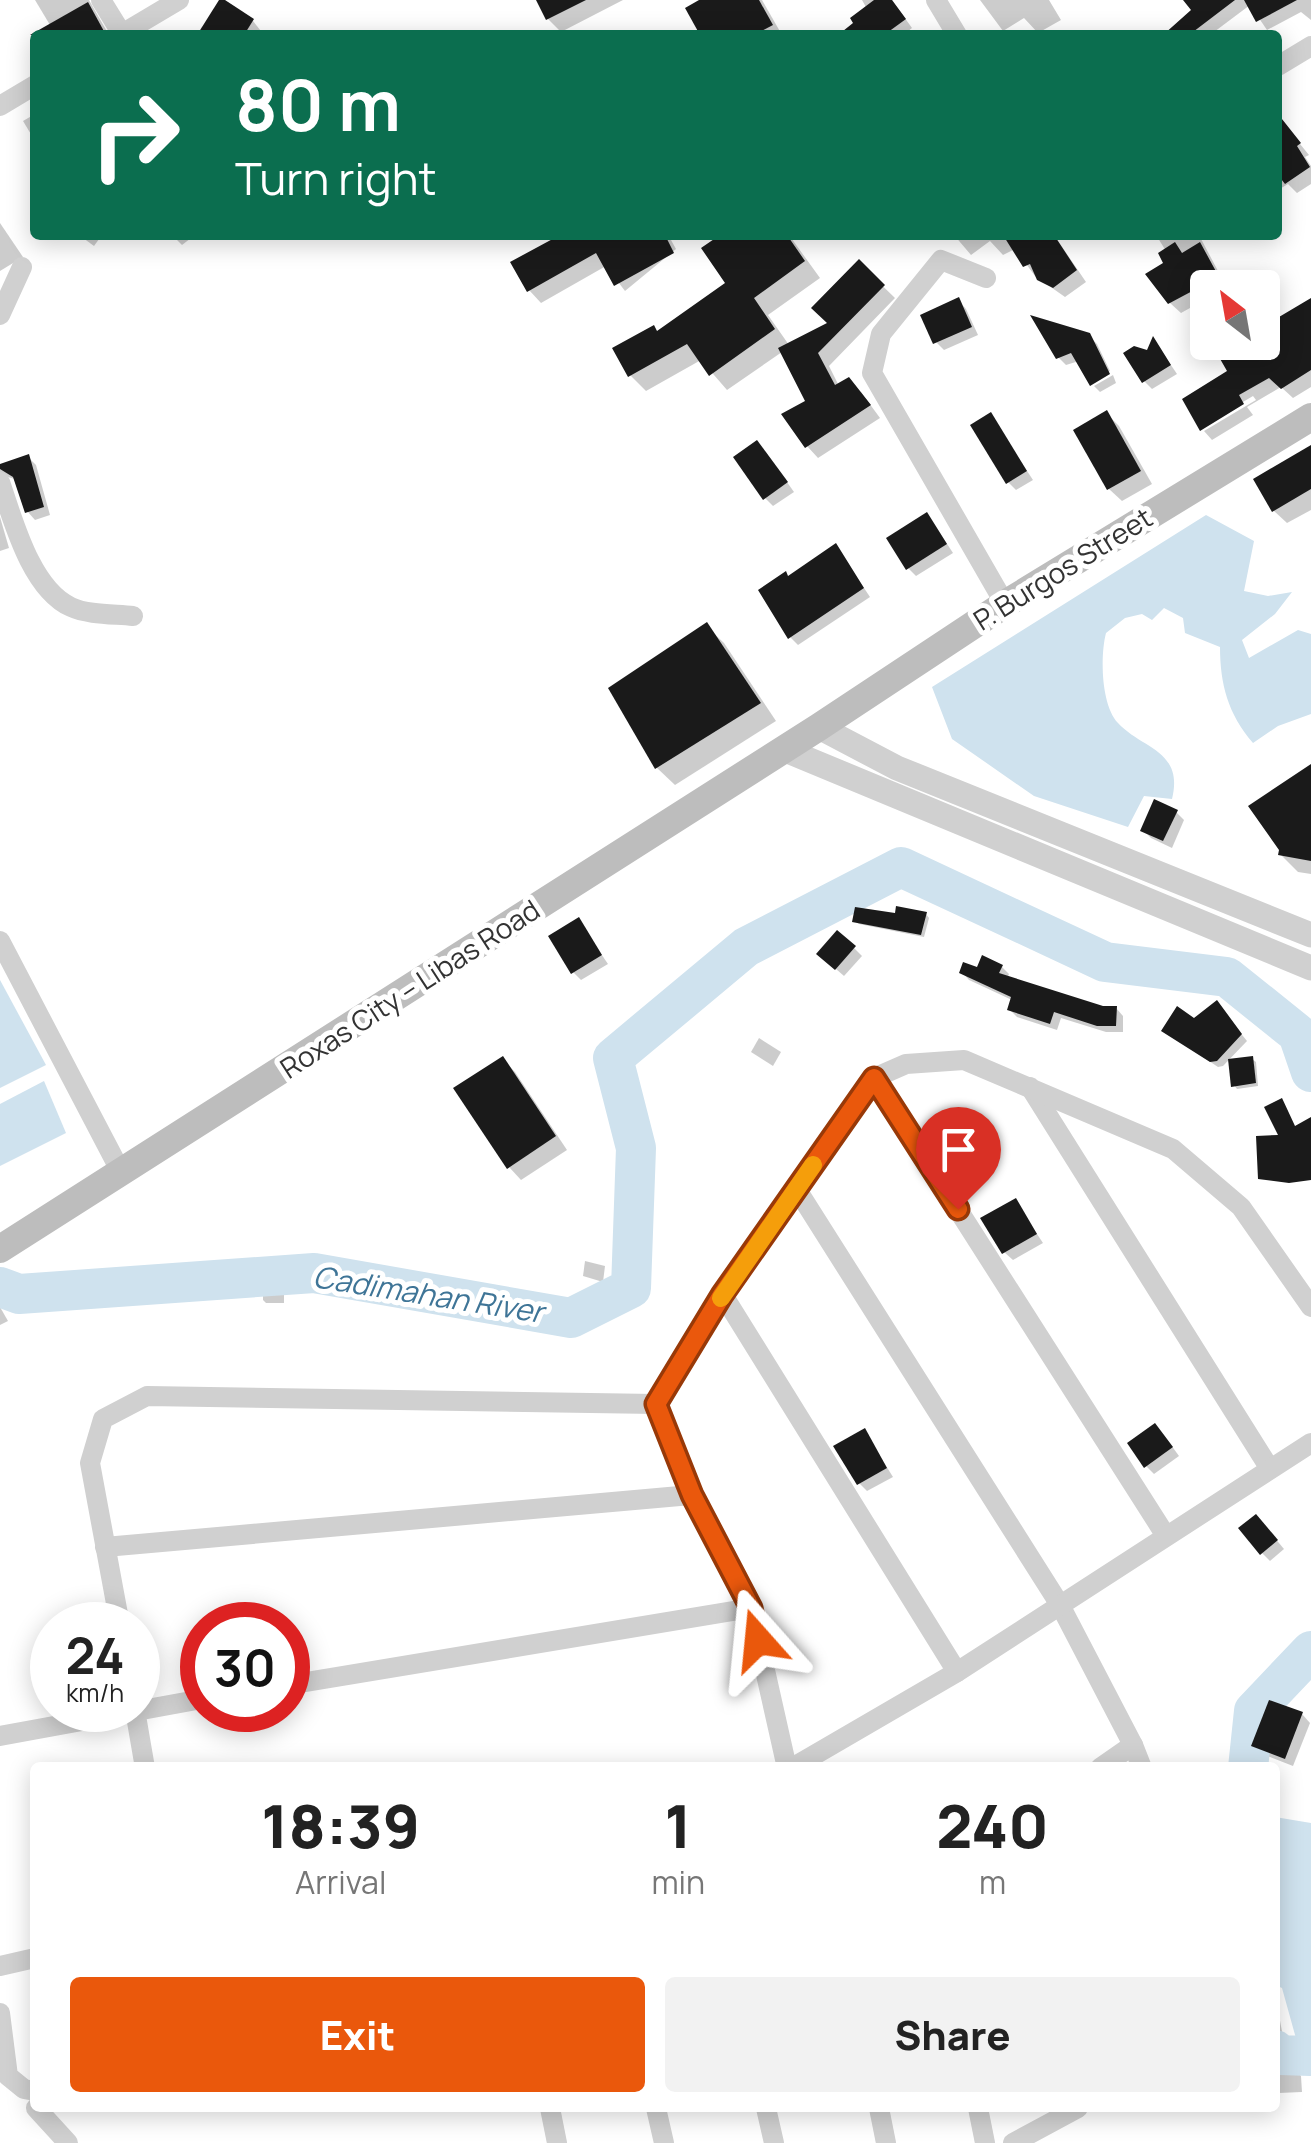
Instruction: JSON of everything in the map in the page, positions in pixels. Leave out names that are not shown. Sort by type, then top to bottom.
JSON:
[{"type":"main road","name":"P. Burgos Street","points":[[818,727],[1004,604],[1311,417]]},
{"type":"main road","name":"Roxas City – Libas Road","points":[[0,1249],[818,727]]},
{"type":"street","points":[[102,0],[119,30]]},
{"type":"street","points":[[128,30],[179,0]]},
{"type":"street","points":[[936,0],[954,30]]},
{"type":"street","points":[[1282,64],[1311,46]]},
{"type":"street","points":[[0,106],[30,88]]},
{"type":"street","points":[[986,278],[941,260],[881,334],[872,373],[1004,604]]},
{"type":"street","points":[[0,314],[22,267]]},
{"type":"street","points":[[0,482],[19,538],[50,593],[73,608],[133,616]]},
{"type":"street","points":[[818,727],[898,768],[1311,935]]},
{"type":"street","points":[[783,749],[1311,968]]},
{"type":"street","points":[[0,941],[122,1174]]},
{"type":"street","points":[[656,1404],[722,1295],[874,1078],[906,1064],[964,1060],[1172,1148],[1241,1207],[1311,1307]]},
{"type":"street","points":[[874,1078],[1166,1536]]},
{"type":"street","points":[[1030,1087],[1270,1469]]},
{"type":"street","points":[[796,1188],[1060,1605],[1140,1762]]},
{"type":"street","points":[[722,1295],[957,1672]]},
{"type":"street","points":[[116,1602],[90,1463],[104,1419],[147,1396],[656,1404]]},
{"type":"street","points":[[656,1404],[692,1495],[751,1608],[789,1762]]},
{"type":"street","points":[[800,1762],[957,1672],[1311,1443]]},
{"type":"street","points":[[105,1547],[692,1495]]},
{"type":"street","points":[[310,1681],[751,1608]]},
{"type":"street","points":[[0,1736],[30,1730]]},
{"type":"street","points":[[139,1732],[143,1762]]},
{"type":"street","points":[[1109,1762],[1133,1746]]},
{"type":"street","points":[[0,1966],[30,1959]]},
{"type":"street","points":[[0,2013],[8,2076],[30,2100]]},
{"type":"street","points":[[8,2076],[30,2090]]},
{"type":"street","points":[[40,2112],[68,2143]]},
{"type":"street","points":[[551,2112],[557,2143]]},
{"type":"street","points":[[657,2112],[664,2143]]},
{"type":"street","points":[[767,2112],[774,2143]]},
{"type":"street","points":[[880,2112],[886,2143]]},
{"type":"street","points":[[979,2112],[985,2143]]},
{"type":"street","points":[[1013,2143],[1071,2112]]},
{"type":"water","points":[[1206,515],[1254,541],[1244,591],[1268,596],[1292,592],[1275,614],[1242,640],[1249,658],[1298,630],[1311,634],[1311,714],[1278,726],[1253,743],[1227,698],[1220,647],[1185,633],[1183,618],[1164,608],[1152,620],[1142,614],[1125,618],[1106,633],[1104,643],[1103,680],[1112,715],[1128,732],[1167,760],[1174,783],[1172,799],[1144,796],[1128,827],[1034,796],[952,739],[932,687]]},
{"type":"water","points":[[0,980],[46,1065],[0,1088]]},
{"type":"water","points":[[44,1081],[66,1133],[0,1166],[0,1104]]},
{"type":"water","points":[[1280,1818],[1311,1823],[1311,2040],[1297,2042],[1282,1988]]},
{"type":"building","points":[[219,0],[254,19],[247,30],[200,30]]},
{"type":"building","points":[[536,0],[586,0],[546,20]]},
{"type":"building","points":[[699,0],[759,0],[773,25],[764,30],[697,30],[685,8]]},
{"type":"building","points":[[874,0],[892,0],[906,19],[891,30],[844,30],[853,23],[850,18]]},
{"type":"building","points":[[1183,0],[1235,0],[1196,30],[1169,30],[1191,10]]},
{"type":"building","points":[[1244,0],[1297,0],[1256,22]]},
{"type":"building","points":[[88,2],[103,30],[39,30]]},
{"type":"building","points":[[1282,119],[1301,143],[1297,146],[1310,167],[1285,184]]},
{"type":"building","points":[[551,240],[668,240],[674,253],[614,286],[596,253],[527,292],[510,262]]},
{"type":"building","points":[[713,240],[790,240],[805,261],[754,298],[775,329],[709,376],[687,344],[628,377],[612,348],[654,325],[657,331],[725,283],[701,248]]},
{"type":"building","points":[[1006,240],[1057,240],[1077,270],[1053,288],[1037,280],[1030,264],[1023,267]]},
{"type":"building","points":[[1175,242],[1182,253],[1200,242],[1215,270],[1190,270],[1190,292],[1168,304],[1145,274],[1163,263],[1158,253]]},
{"type":"building","points":[[859,259],[885,285],[818,353],[835,385],[849,377],[871,405],[805,448],[781,414],[805,401],[778,348],[827,323],[811,308]]},
{"type":"building","points":[[959,297],[972,327],[933,344],[920,315]]},
{"type":"building","points":[[1311,298],[1311,370],[1281,389],[1269,378],[1239,395],[1244,404],[1200,431],[1182,399],[1227,371],[1221,360],[1280,360],[1280,316]]},
{"type":"building","points":[[1030,315],[1090,333],[1110,374],[1090,386],[1071,353],[1056,359]]},
{"type":"building","points":[[1153,336],[1171,365],[1142,383],[1123,353],[1134,346],[1147,350]]},
{"type":"building","points":[[1107,410],[1141,471],[1107,490],[1073,430]]},
{"type":"building","points":[[991,412],[1027,471],[1006,484],[970,425]]},
{"type":"building","points":[[757,440],[788,482],[763,500],[733,457]]},
{"type":"building","points":[[1311,445],[1311,489],[1272,512],[1253,479]]},
{"type":"building","points":[[29,454],[44,507],[25,513],[13,477],[0,469],[0,464]]},
{"type":"building","points":[[927,512],[947,544],[906,570],[886,538]]},
{"type":"building","points":[[836,543],[864,588],[788,639],[758,590],[786,571],[788,576]]},
{"type":"building","points":[[707,622],[761,703],[655,769],[608,688]]},
{"type":"building","points":[[1311,764],[1311,861],[1278,855],[1279,850],[1248,806]]},
{"type":"building","points":[[1154,799],[1178,810],[1163,841],[1140,831]]},
{"type":"building","points":[[896,906],[927,912],[921,935],[852,922],[855,907],[895,913]]},
{"type":"building","points":[[579,917],[602,955],[571,974],[548,936]]},
{"type":"building","points":[[837,930],[856,946],[835,970],[816,954]]},
{"type":"building","points":[[982,955],[1003,965],[999,973],[1103,1006],[1117,1006],[1116,1026],[1097,1026],[1054,1012],[1050,1024],[1007,1010],[1011,997],[959,973],[963,962],[977,967]]},
{"type":"building","points":[[1217,1000],[1242,1034],[1217,1061],[1210,1062],[1161,1031],[1177,1006],[1194,1018]]},
{"type":"building","points":[[503,1056],[556,1136],[507,1169],[453,1088]]},
{"type":"building","points":[[1253,1056],[1256,1083],[1231,1087],[1228,1059]]},
{"type":"building","points":[[1282,1098],[1295,1126],[1311,1117],[1311,1180],[1289,1183],[1258,1179],[1256,1136],[1278,1135],[1264,1107]]},
{"type":"building","points":[[1016,1198],[1037,1234],[1002,1254],[980,1218]]},
{"type":"building","points":[[1155,1423],[1173,1447],[1144,1468],[1127,1443]]},
{"type":"building","points":[[865,1428],[887,1468],[857,1485],[833,1446]]},
{"type":"building","points":[[1256,1514],[1278,1540],[1260,1555],[1238,1528]]},
{"type":"building","points":[[1269,1700],[1303,1712],[1285,1759],[1251,1746]]},
{"type":"waterway","name":"Cadimahan River","points":[[0,1287],[19,1294],[314,1273],[571,1318],[631,1288],[636,1148],[613,1058],[746,947],[901,867],[1105,962],[1227,977],[1298,1034],[1311,1072]]},
{"type":"waterway","name":"Cadimahan River","points":[[1249,1762],[1254,1711],[1311,1651]]},
{"type":"waterway","name":"Cadimahan River","points":[[1280,2055],[1311,2056]]},
{"type":"slow traffic","points":[[721,1298],[813,1165]]},
{"type":"route","points":[[758,1640],[751,1608],[692,1495],[656,1404],[722,1295],[874,1078],[958,1209]]}]
